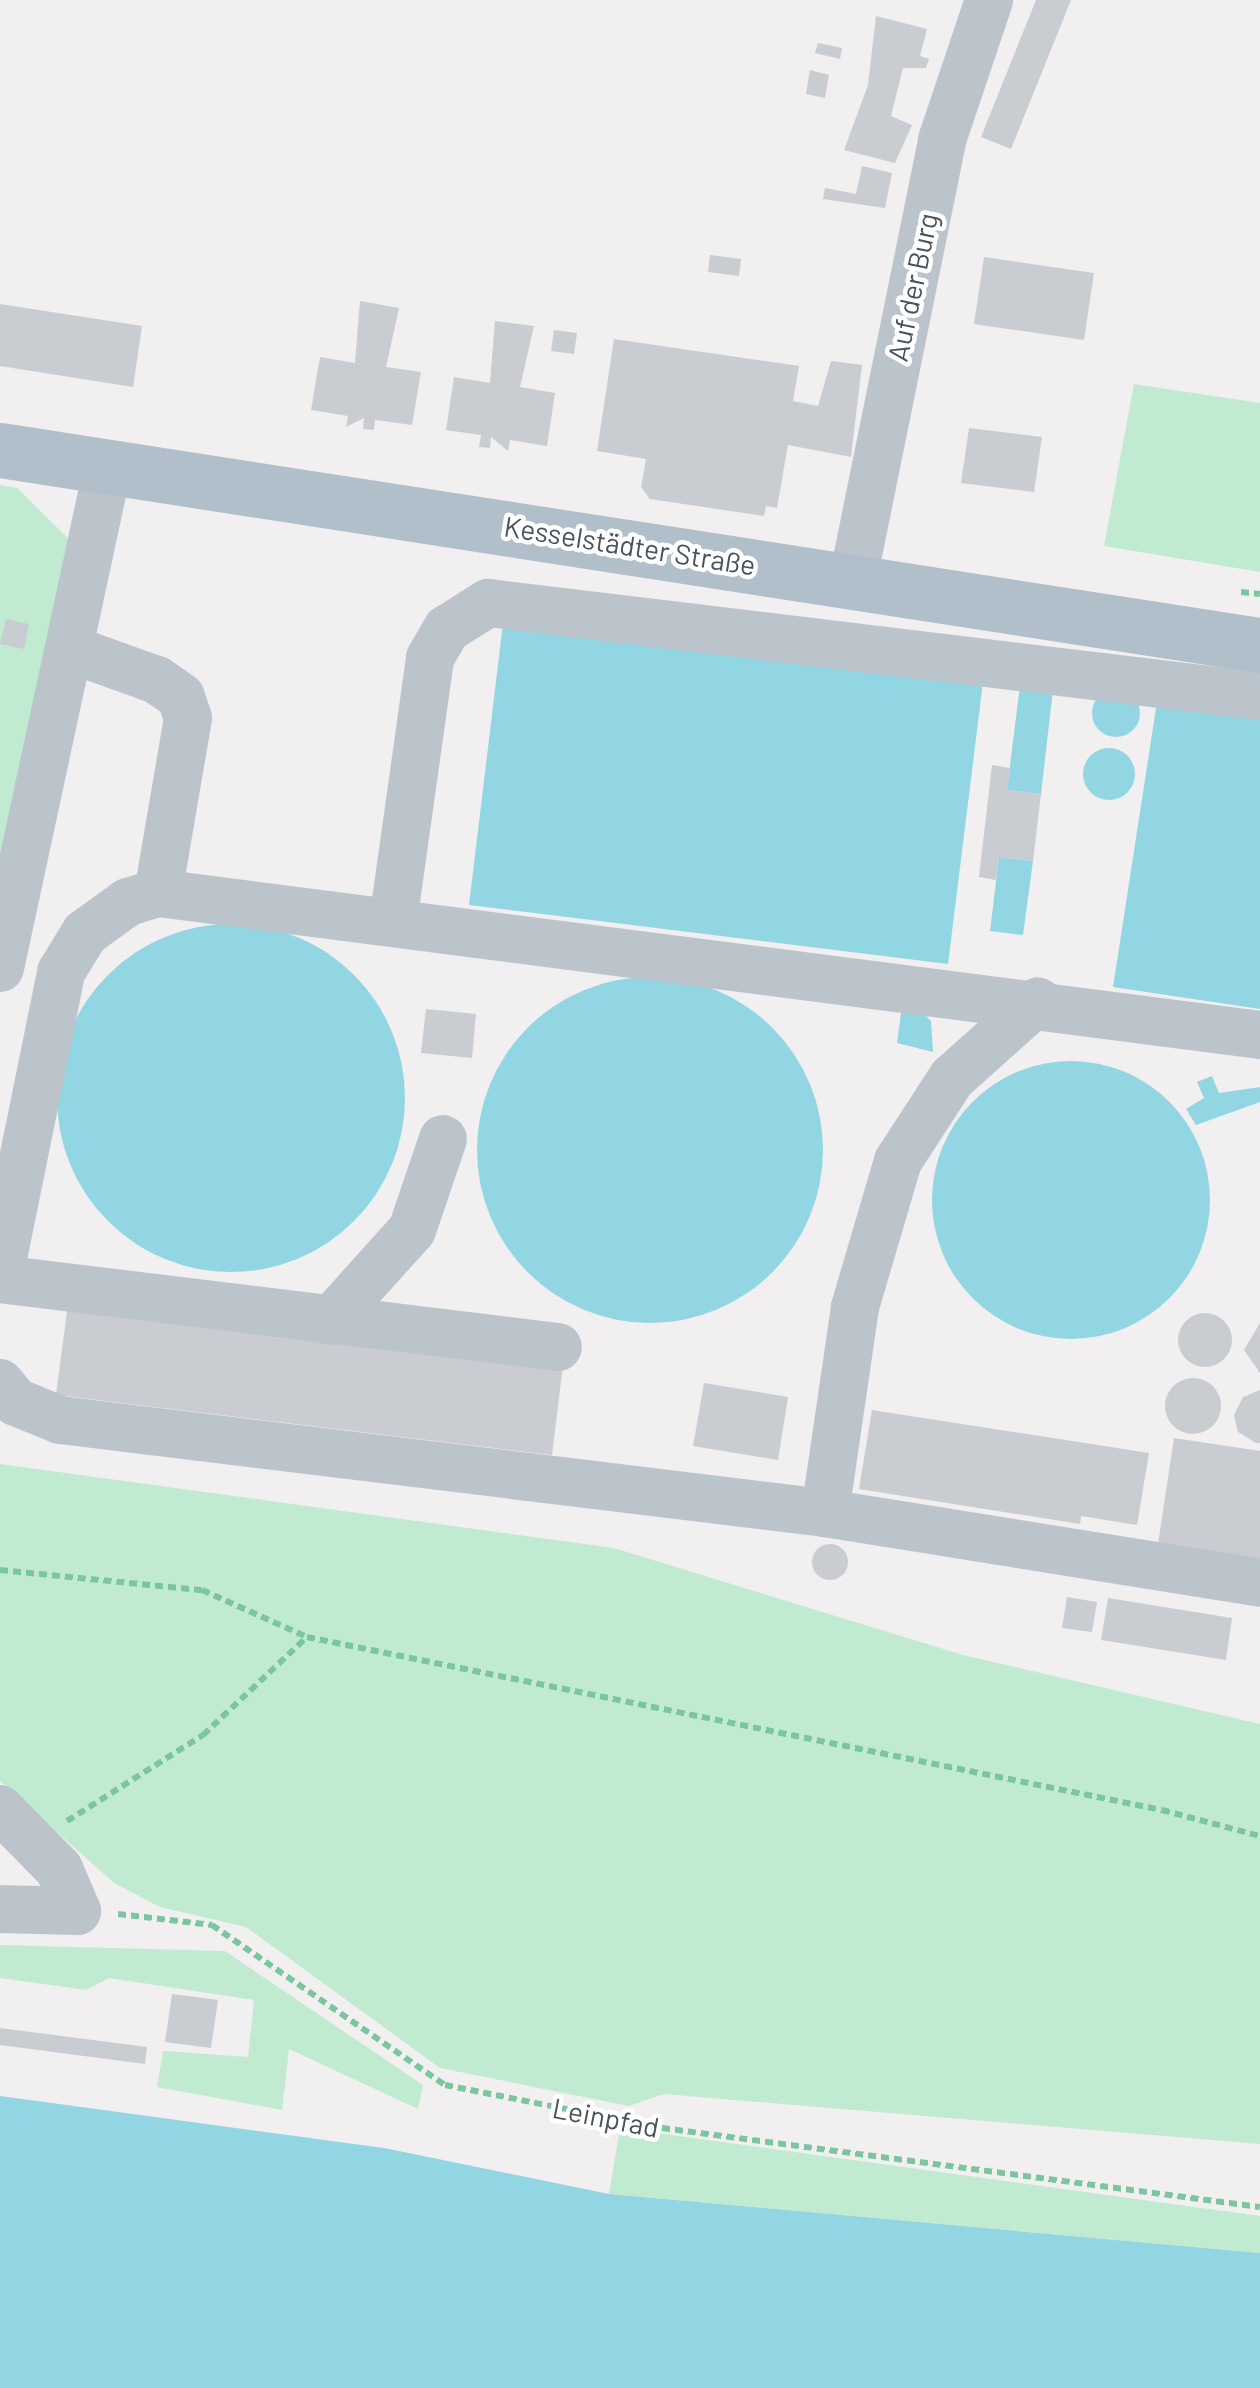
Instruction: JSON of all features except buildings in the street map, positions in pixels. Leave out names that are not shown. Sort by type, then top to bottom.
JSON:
[{"type":"main road","name":"Kesselstädter Straße","points":[[0,450],[1260,644]]},
{"type":"street","name":"Auf der Burg","points":[[853,579],[942,140],[989,0]]},
{"type":"street","points":[[0,968],[73,650],[108,466]]},
{"type":"street","points":[[392,922],[430,658],[446,629],[488,603],[1260,696]]},
{"type":"street","points":[[73,650],[157,680],[181,697],[188,718],[158,893]]},
{"type":"street","points":[[558,1347],[0,1276],[60,972],[85,933],[128,902],[158,893],[1038,1000],[1260,1034]]},
{"type":"street","points":[[824,1513],[855,1308],[898,1161],[952,1078],[1038,1000]]},
{"type":"street","points":[[330,1321],[412,1230],[443,1139]]},
{"type":"street","points":[[0,1383],[16,1402],[60,1420],[824,1513],[1260,1583]]},
{"type":"street","points":[[0,1809],[36,1840],[77,1911]]},
{"type":"street","points":[[0,1909],[77,1911]]},
{"type":"path","points":[[0,1570],[202,1590],[307,1637],[1162,1810],[1260,1836]]},
{"type":"path","points":[[36,1840],[204,1735],[307,1637]]},
{"type":"path","name":"Leinpfad","points":[[77,1911],[212,1925],[446,2086],[662,2128],[1260,2207]]},
{"type":"green space","points":[[1134,384],[1260,403],[1260,572],[1104,546]]},
{"type":"green space","points":[[0,485],[17,488],[70,540],[0,879]]},
{"type":"green space","points":[[0,1464],[614,1548],[963,1655],[1260,1724],[1260,2144],[664,2094],[629,2106],[440,2068],[246,1927],[160,1907],[114,1883],[0,1781]]},
{"type":"green space","points":[[0,1945],[225,1951],[423,2085],[418,2109],[289,2049],[282,2110],[157,2087],[163,2051],[248,2057],[254,2000],[109,1978],[86,1990],[0,1978]]},
{"type":"green space","points":[[620,2128],[1260,2216],[1260,2253],[609,2194]]},
{"type":"water","points":[[504,615],[984,674],[948,964],[469,905]]},
{"type":"water","points":[[1021,677],[1054,681],[1041,794],[1007,790]]},
{"type":"water","points":[[1116,689],[1133,696],[1140,713],[1133,730],[1116,737],[1099,730],[1092,713],[1099,696]]},
{"type":"water","points":[[1159,689],[1260,705],[1260,1009],[1113,987]]},
{"type":"water","points":[[1109,748],[1127,756],[1135,774],[1127,792],[1109,800],[1091,792],[1083,774],[1091,756]]},
{"type":"water","points":[[999,857],[1033,861],[1023,935],[990,931]]},
{"type":"water","points":[[231,924],[282,931],[313,944],[342,963],[366,987],[385,1016],[398,1047],[405,1098],[398,1149],[385,1180],[366,1209],[342,1233],[313,1252],[282,1265],[231,1272],[180,1265],[149,1252],[120,1233],[96,1209],[77,1180],[64,1149],[57,1098],[64,1047],[77,1016],[96,987],[120,963],[149,944],[180,931]]},
{"type":"water","points":[[633,977],[667,977],[700,984],[732,997],[773,1027],[810,1084],[820,1116],[820,1184],[810,1216],[773,1273],[732,1303],[700,1316],[667,1323],[633,1323],[600,1316],[568,1303],[540,1284],[516,1260],[497,1232],[484,1200],[477,1167],[477,1133],[484,1100],[497,1068],[516,1040],[540,1016],[568,997],[600,984]]},
{"type":"water","points":[[913,1002],[931,1021],[933,1052],[897,1043],[902,1006]]},
{"type":"water","points":[[1071,1061],[1124,1071],[1169,1102],[1200,1147],[1210,1200],[1200,1253],[1169,1298],[1124,1329],[1071,1339],[1018,1329],[973,1298],[942,1253],[932,1200],[942,1147],[973,1102],[1018,1071]]},
{"type":"water","points":[[1212,1076],[1219,1093],[1260,1087],[1260,1102],[1196,1125],[1186,1109],[1204,1098],[1197,1082]]},
{"type":"water","points":[[0,2096],[384,2148],[609,2194],[1260,2253],[1260,2388],[0,2388]]}]
